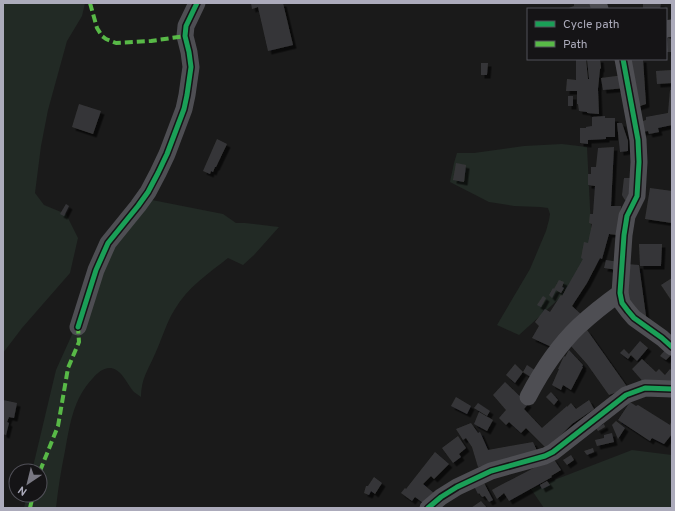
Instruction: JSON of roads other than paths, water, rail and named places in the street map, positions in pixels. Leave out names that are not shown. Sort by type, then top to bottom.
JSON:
[{"type":"street","points":[[78,328],[96,270],[108,243],[138,206],[151,185],[167,154],[184,109],[191,67],[185,36],[186,26],[196,3]]},
{"type":"street","points":[[623,60],[638,140],[638,177],[637,196],[627,216],[624,235],[620,293],[622,303],[634,318],[672,347]]},
{"type":"street","points":[[528,397],[537,379],[562,344],[578,326],[620,293]]},
{"type":"street","points":[[428,508],[441,497],[457,487],[491,471],[545,456],[553,452],[626,395],[645,388],[672,389]]}]
